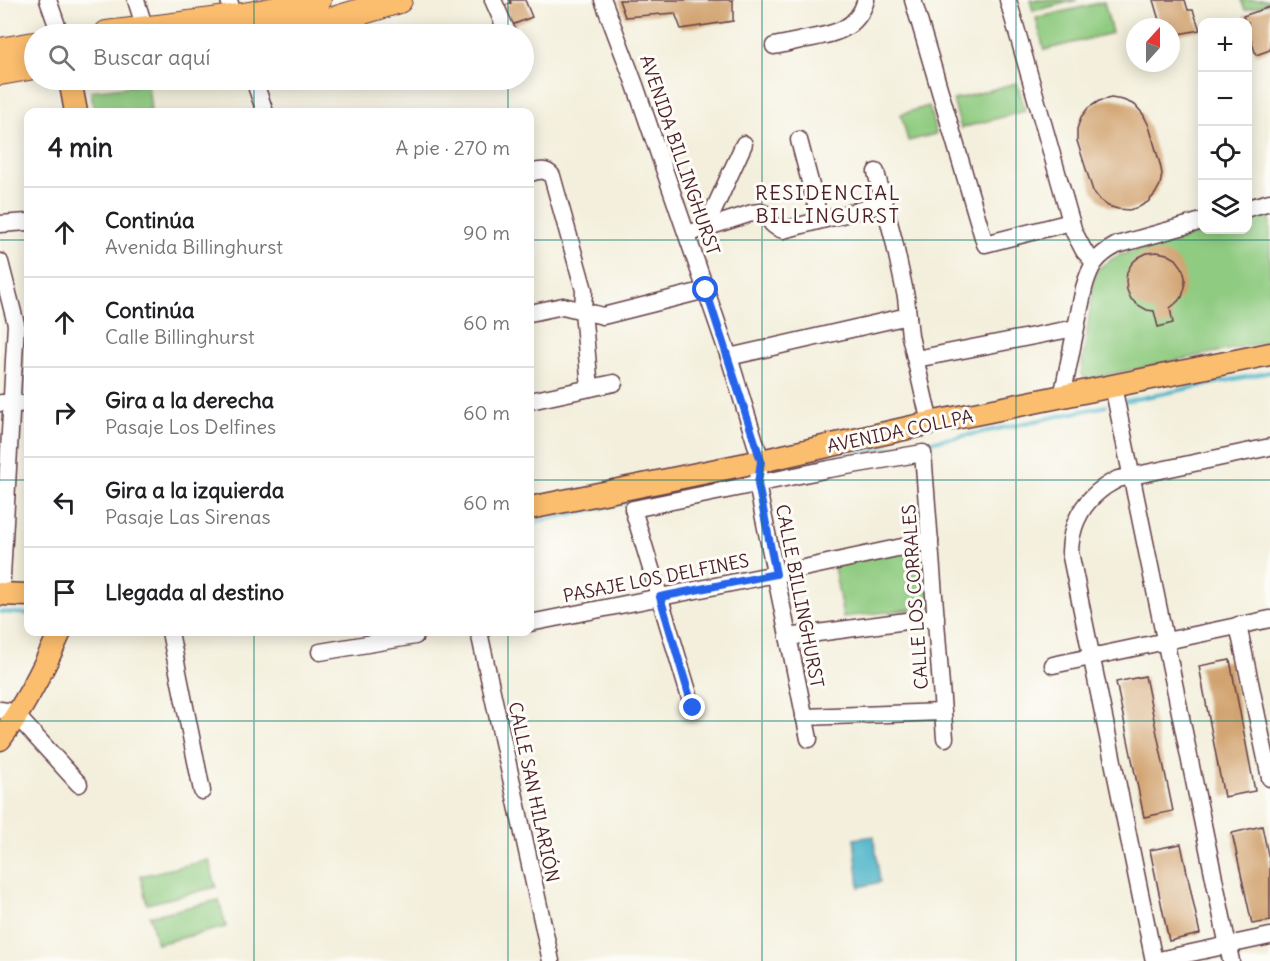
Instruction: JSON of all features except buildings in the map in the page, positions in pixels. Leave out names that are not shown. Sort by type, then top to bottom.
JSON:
[{"type":"highway","points":[[190,24],[278,10],[318,0]]},
{"type":"highway","points":[[314,24],[399,0]]},
{"type":"highway","points":[[0,51],[24,47]]},
{"type":"highway","points":[[0,72],[24,68]]},
{"type":"main road","points":[[72,90],[75,108]]},
{"type":"main road","name":"AVENIDA COLLPA","points":[[534,507],[1270,354]]},
{"type":"main road","points":[[1,594],[24,596]]},
{"type":"main road","points":[[0,739],[6,715],[46,636]]},
{"type":"main road","points":[[6,715],[35,684],[58,636]]},
{"type":"street","points":[[48,0],[56,24]]},
{"type":"street","points":[[136,0],[143,24]]},
{"type":"street","points":[[493,0],[504,24]]},
{"type":"street","name":"AVENIDA BILLINGHURST","points":[[603,0],[636,86],[687,234],[729,357],[761,461]]},
{"type":"street","points":[[774,46],[841,31],[858,18],[866,0]]},
{"type":"street","points":[[913,0],[985,244],[1071,222]]},
{"type":"street","points":[[1008,0],[1074,232],[1084,251],[1094,262]]},
{"type":"street","points":[[257,90],[264,108]]},
{"type":"street","points":[[799,140],[820,220]]},
{"type":"street","points":[[705,229],[744,144]]},
{"type":"street","points":[[534,172],[540,170],[552,176],[584,290],[583,310],[590,388]]},
{"type":"street","points":[[876,172],[906,297],[910,336],[930,423]]},
{"type":"street","points":[[1252,207],[1270,202]]},
{"type":"street","points":[[687,234],[752,213],[765,214],[772,224],[783,230],[884,204]]},
{"type":"street","points":[[0,224],[24,222]]},
{"type":"street","points":[[1062,397],[1084,288],[1094,262],[1105,251],[1117,245],[1198,222]]},
{"type":"street","points":[[0,262],[22,324],[6,404],[1,594]]},
{"type":"street","points":[[534,312],[563,306],[603,316],[706,290]]},
{"type":"street","points":[[729,357],[908,316]]},
{"type":"street","points":[[916,359],[1075,328]]},
{"type":"street","points":[[534,400],[614,383]]},
{"type":"street","points":[[1113,386],[1229,953]]},
{"type":"street","points":[[6,404],[24,404]]},
{"type":"street","points":[[693,708],[633,509],[829,470],[824,447]]},
{"type":"street","points":[[1270,447],[1118,479],[1106,485],[1082,509],[1070,540],[1070,552],[1154,961],[1229,953],[1270,936]]},
{"type":"street","name":"CALLE LOS CORRALES","points":[[829,470],[923,453],[945,738]]},
{"type":"street","name":"CALLE BILLINGHURST","points":[[761,461],[758,484],[809,739]]},
{"type":"street","name":"PASAJE LOS DELFINES","points":[[534,622],[930,541]]},
{"type":"street","points":[[788,637],[936,616]]},
{"type":"street","points":[[1053,665],[1270,619]]},
{"type":"street","points":[[1238,625],[1270,778]]},
{"type":"street","points":[[171,636],[202,791]]},
{"type":"street","points":[[321,652],[415,636]]},
{"type":"street","name":"CALLE SAN HILARIÓN","points":[[483,636],[551,961]]},
{"type":"street","points":[[804,717],[943,712]]},
{"type":"street","points":[[6,715],[80,784]]},
{"type":"green space","points":[[1030,0],[1077,0],[1033,11]]},
{"type":"green space","points":[[1241,0],[1270,0],[1270,3],[1245,10]]},
{"type":"green space","points":[[1104,2],[1112,33],[1044,50],[1036,18]]},
{"type":"green space","points":[[1017,83],[1025,111],[961,128],[953,100]]},
{"type":"green space","points":[[149,90],[151,108],[93,108],[91,91]]},
{"type":"green space","points":[[929,106],[936,134],[908,141],[901,114]]},
{"type":"green space","points":[[1270,213],[1270,341],[1088,379],[1084,377],[1081,373],[1095,274],[1100,267],[1117,256],[1198,234],[1252,234],[1252,218]]},
{"type":"green space","points":[[929,542],[933,607],[843,617],[833,561]]},
{"type":"green space","points":[[209,860],[216,887],[147,904],[140,876]]},
{"type":"green space","points":[[219,900],[226,927],[157,944],[150,916]]},
{"type":"water","points":[[874,836],[880,882],[859,887],[854,839]]},
{"type":"waterway","points":[[1126,401],[1270,372]]},
{"type":"waterway","points":[[833,458],[969,435],[1106,406]]},
{"type":"waterway","points":[[765,473],[819,461]]},
{"type":"waterway","points":[[534,522],[744,477]]},
{"type":"waterway","points":[[0,612],[24,614]]},
{"type":"district","name":"RESIDENCIAL BILLINGURST","points":[[828,204]]},
{"type":"route","points":[[693,708],[660,597],[776,574],[758,484],[761,461],[706,290]]}]
